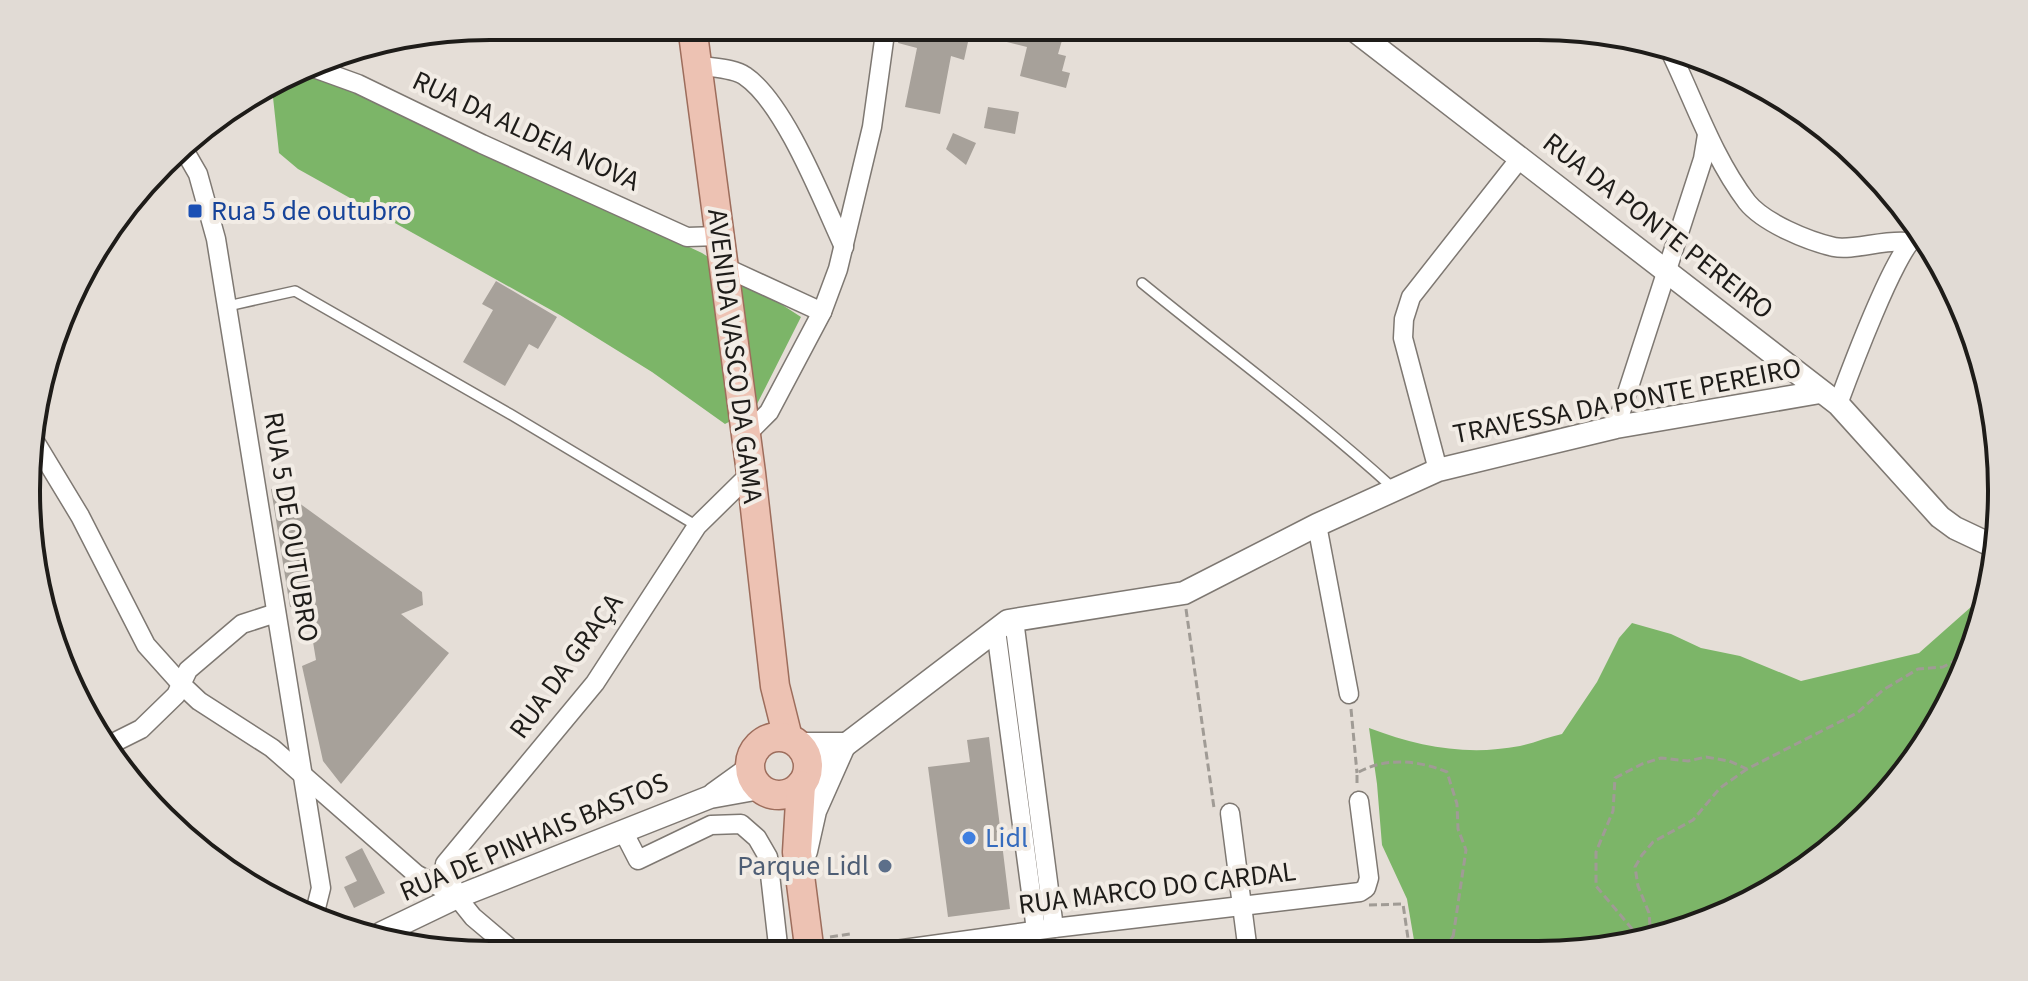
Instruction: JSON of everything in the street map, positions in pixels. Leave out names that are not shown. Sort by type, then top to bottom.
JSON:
[{"type":"main road","name":"AVENIDA VASCO DA GAMA","points":[[688,40],[697,65],[784,741]]},
{"type":"main road","name":"AVENIDA VASCO DA GAMA","points":[[798,864],[808,764],[805,753],[784,741],[757,746],[751,756],[760,783],[783,817],[798,864],[808,941]]},
{"type":"main road","points":[[760,783],[781,795],[791,792],[804,780]]},
{"type":"street","points":[[745,436],[769,412],[822,312],[838,269],[872,127],[884,40]]},
{"type":"street","name":"RUA DA PONTE PEREIRO","points":[[1367,40],[1829,398],[1940,517],[1985,542]]},
{"type":"street","points":[[1675,62],[1707,135],[1748,204],[1786,231],[1837,248],[1911,239]]},
{"type":"street","points":[[697,65],[743,74],[768,96],[809,172],[844,247]]},
{"type":"street","name":"RUA DA ALDEIA NOVA","points":[[324,72],[358,84],[687,237],[719,236]]},
{"type":"street","points":[[1616,427],[1703,159],[1707,135]]},
{"type":"street","name":"RUA 5 DE OUTUBRO","points":[[188,157],[198,174],[213,226],[228,306],[321,888],[316,906]]},
{"type":"street","points":[[1438,470],[1403,338],[1404,319],[1411,297],[1521,157]]},
{"type":"street","points":[[1829,398],[1912,240]]},
{"type":"street","points":[[722,266],[822,312]]},
{"type":"street","name":"TRAVESSA DA PONTE PEREIRO","points":[[804,780],[846,744],[1005,625],[1184,593],[1317,525],[1438,470],[1616,427],[1829,398]]},
{"type":"street","points":[[42,453],[80,516],[146,645],[181,684],[199,701],[272,748],[416,874],[457,897],[473,917],[501,941]]},
{"type":"street","name":"RUA DA GRAÇA","points":[[457,897],[445,864],[595,683],[697,526],[751,473]]},
{"type":"street","points":[[1317,525],[1349,694]]},
{"type":"street","points":[[116,741],[141,729],[176,695],[188,670],[242,624],[276,613]]},
{"type":"street","points":[[1005,625],[1045,929]]},
{"type":"street","points":[[784,741],[846,744],[815,811],[798,864]]},
{"type":"street","name":"RUA DE PINHAIS BASTOS","points":[[390,929],[457,897],[623,831],[710,797],[760,783]]},
{"type":"street","points":[[1359,801],[1369,878],[1366,888],[1360,892]]},
{"type":"street","points":[[1222,813],[1247,941]]},
{"type":"street","points":[[623,831],[638,860],[711,825],[741,824],[757,838],[768,857],[778,941]]},
{"type":"street","name":"RUA MARCO DO CARDAL","points":[[960,941],[1360,892]]},
{"type":"lane","points":[[1142,283],[1287,401],[1338,438],[1395,489]]},
{"type":"lane","points":[[228,306],[295,291],[697,526]]},
{"type":"path","points":[[1184,593],[1222,813]]},
{"type":"path","points":[[1650,927],[1635,867],[1653,842],[1693,820],[1720,788],[1747,769],[1857,713],[1883,690],[1918,669],[1943,667],[1955,661]]},
{"type":"path","points":[[1349,694],[1359,801]]},
{"type":"path","points":[[1633,930],[1596,886],[1596,852],[1613,811],[1615,778],[1661,758],[1688,761],[1706,757],[1729,761],[1747,769]]},
{"type":"path","points":[[1357,773],[1394,761],[1447,772],[1457,804],[1458,829],[1466,850],[1453,941]]},
{"type":"path","points":[[1360,892],[1369,906],[1403,904],[1408,941]]},
{"type":"path","points":[[1450,941],[1455,932]]},
{"type":"green space","points":[[314,76],[406,115],[702,253],[801,317],[755,408],[725,424],[652,372],[560,315],[298,169],[279,153],[273,96]]},
{"type":"green space","points":[[1973,605],[1942,690],[1895,765],[1835,829],[1763,881],[1682,917],[1654,926],[1596,937],[1538,941],[1414,941],[1407,899],[1382,845],[1369,728],[1425,745],[1462,750],[1520,746],[1562,734],[1597,682],[1619,638],[1632,623],[1671,634],[1701,648],[1740,656],[1801,681],[1919,653]]},
{"type":"building","points":[[899,40],[968,40],[964,60],[951,56],[940,114],[905,107],[917,48],[898,43]]},
{"type":"building","points":[[998,40],[1062,40],[1058,54],[1066,56],[1062,71],[1070,73],[1066,88],[1020,76],[1027,47]]},
{"type":"building","points":[[988,107],[1019,112],[1015,134],[984,128]]},
{"type":"building","points":[[953,133],[976,143],[966,165],[946,149]]},
{"type":"building","points":[[496,281],[557,317],[538,349],[529,344],[505,386],[463,362],[493,310],[482,304]]},
{"type":"building","points":[[294,484],[288,495],[422,592],[423,605],[401,614],[449,653],[341,784],[323,761],[302,666],[316,660],[307,606],[290,607],[271,489]]},
{"type":"building","name":"Lidl","points":[[989,737],[1010,909],[948,917],[928,767],[970,762],[967,740]]},
{"type":"building","points":[[362,848],[385,893],[354,908],[344,887],[357,881],[345,857]]},
{"type":"place","name":"Rua 5 de outubro","points":[[195,211]]},
{"type":"place","name":"Lidl","points":[[969,838]]},
{"type":"place","name":"Parque Lidl","points":[[885,866]]}]
